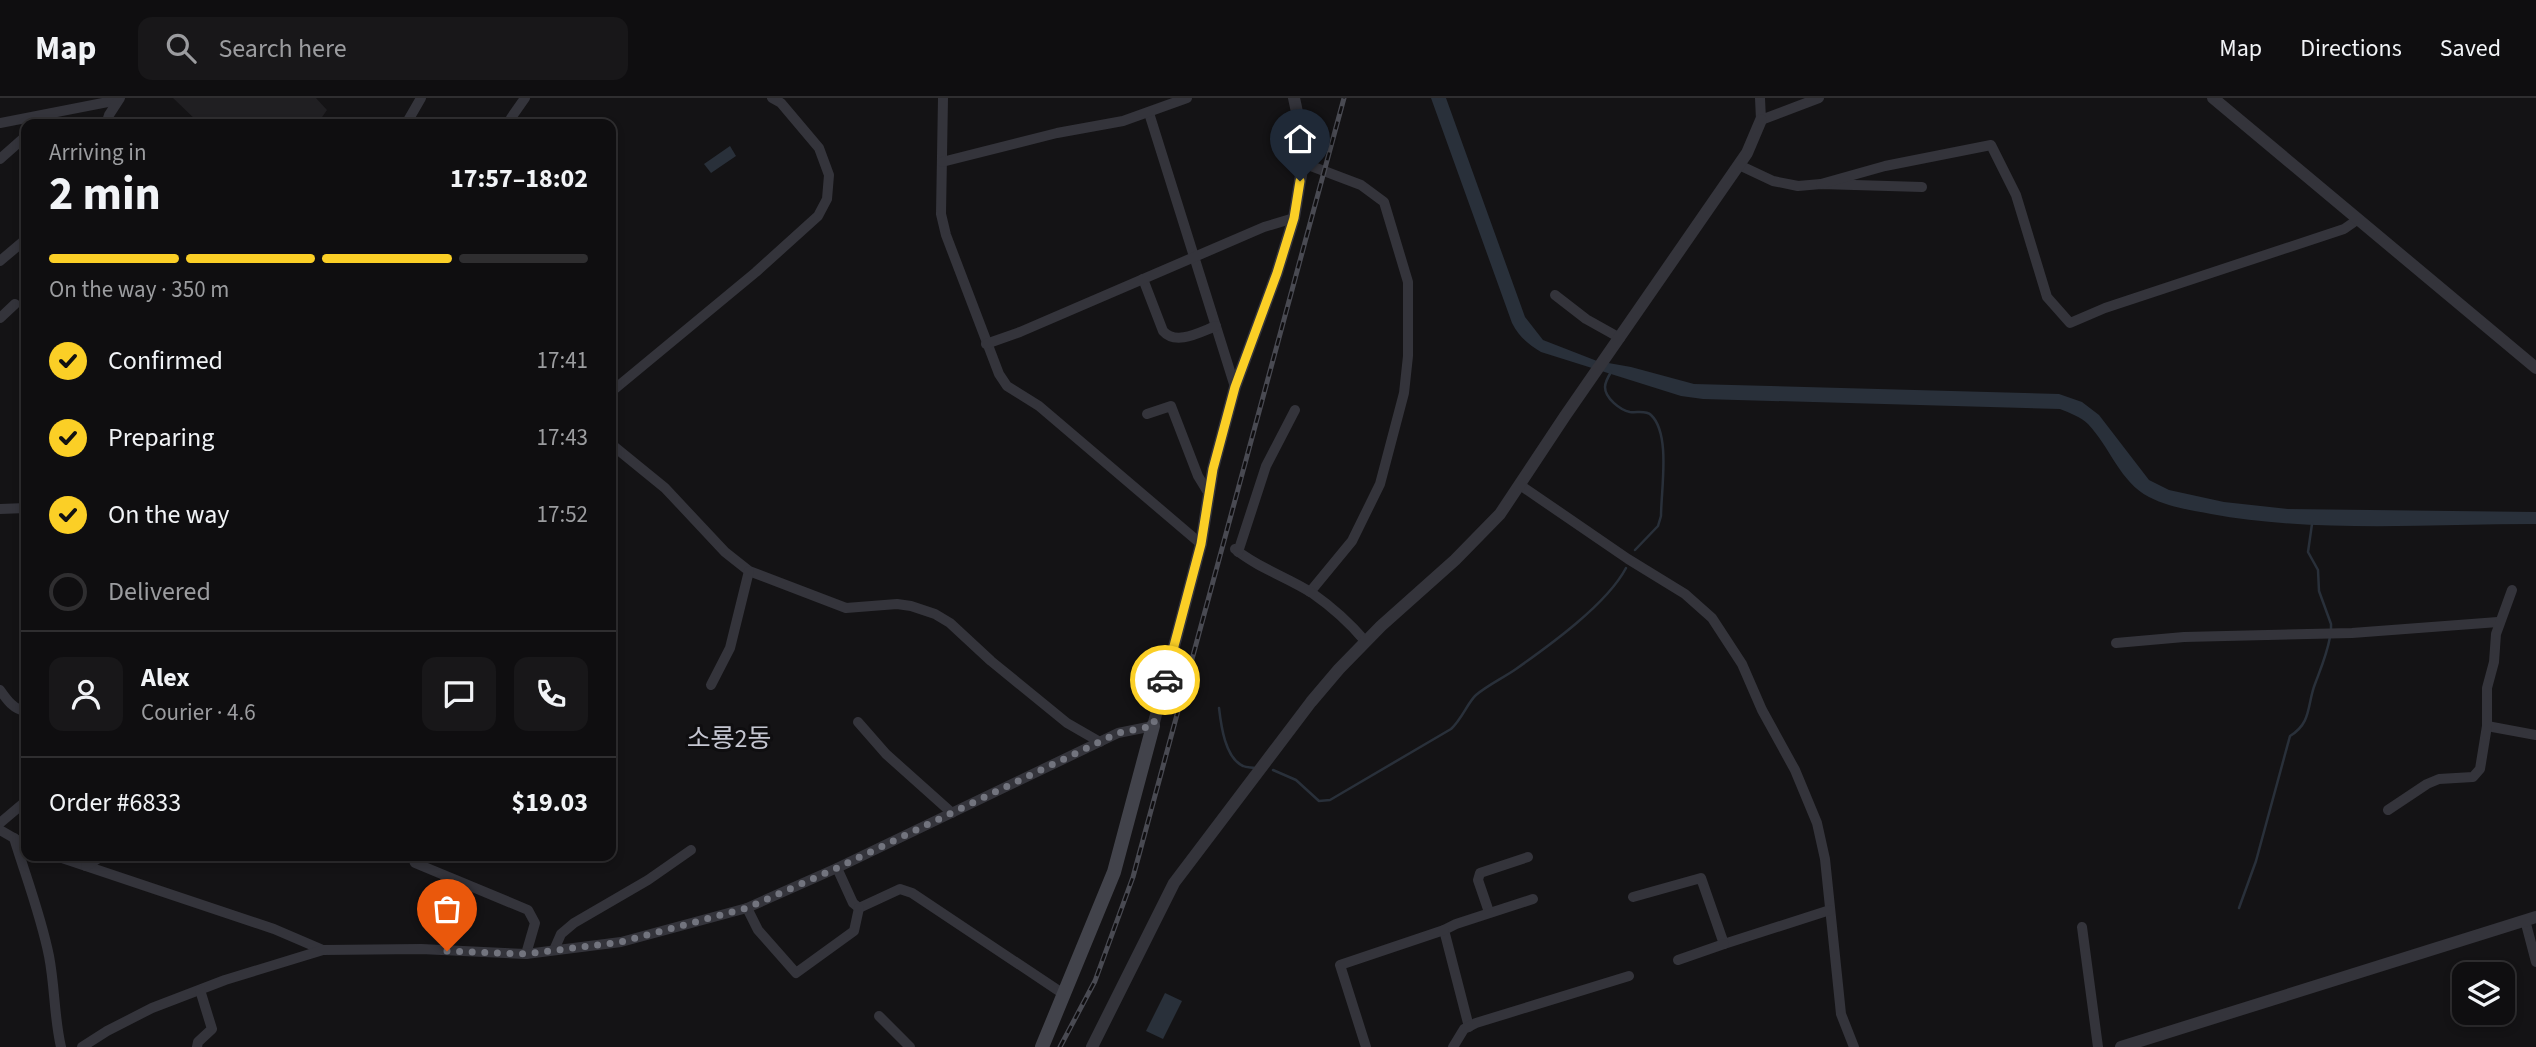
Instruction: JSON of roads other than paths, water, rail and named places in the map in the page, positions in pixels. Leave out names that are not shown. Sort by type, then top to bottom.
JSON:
[{"type":"main road","points":[[1042,1047],[1114,872],[1153,726]]},
{"type":"street","points":[[409,119],[421,98]]},
{"type":"street","points":[[512,118],[525,98]]},
{"type":"street","points":[[616,388],[756,272],[818,215],[827,199],[829,175],[819,148],[780,103],[772,98]]},
{"type":"street","points":[[943,98],[941,214],[946,235],[999,374],[1007,386],[1039,406],[1201,544]]},
{"type":"street","points":[[942,162],[1033,139],[1123,121],[1187,98]]},
{"type":"street","points":[[82,1047],[152,1008],[323,950],[526,954],[621,942],[747,908],[837,868],[1118,733],[1153,726],[1201,544],[1213,469],[1235,387],[1273,286],[1294,218],[1303,163],[1300,126],[1294,98]]},
{"type":"street","points":[[1092,1047],[1174,883],[1311,702],[1365,641],[1481,535],[1500,514],[1739,165],[1752,144],[1761,120],[1760,98]]},
{"type":"street","points":[[1761,120],[1819,98]]},
{"type":"street","points":[[2213,98],[2536,368]]},
{"type":"street","points":[[37,119],[118,99]]},
{"type":"street","points":[[108,119],[118,99]]},
{"type":"street","points":[[1149,113],[1235,387]]},
{"type":"street","points":[[0,122],[21,121]]},
{"type":"street","points":[[0,159],[21,140]]},
{"type":"street","points":[[1821,184],[1885,166],[1991,145],[2015,195],[2047,297],[2070,323],[2105,308],[2344,229],[2357,220]]},
{"type":"street","points":[[1303,163],[1361,185],[1384,202],[1408,282],[1408,356],[1404,393],[1380,484],[1352,541],[1310,592]]},
{"type":"street","points":[[1739,165],[1773,181],[1798,186],[1821,184],[1922,187]]},
{"type":"street","points":[[986,344],[1020,332],[1264,227],[1294,218]]},
{"type":"street","points":[[0,261],[21,243]]},
{"type":"street","points":[[1143,279],[1167,336],[1181,338],[1216,326]]},
{"type":"street","points":[[1555,295],[1586,319],[1620,338]]},
{"type":"street","points":[[0,318],[15,304]]},
{"type":"street","points":[[1147,414],[1171,406],[1198,476],[1209,494]]},
{"type":"street","points":[[1295,410],[1266,466],[1236,551],[1310,592],[1337,611],[1365,641]]},
{"type":"street","points":[[616,448],[665,488],[725,552],[749,571],[846,608],[897,604],[935,614],[950,623],[991,661],[1067,723],[1100,742]]},
{"type":"street","points":[[1520,485],[1628,559],[1685,594],[1712,618],[1742,664],[1762,710],[1795,770],[1817,823],[1825,859],[1840,1014],[1854,1047]]},
{"type":"street","points":[[0,509],[21,508]]},
{"type":"street","points":[[711,685],[730,648],[749,571]]},
{"type":"street","points":[[2388,810],[2439,779],[2473,777],[2478,774],[2487,726],[2487,688],[2494,662],[2498,622],[2512,590]]},
{"type":"street","points":[[2116,643],[2184,638],[2352,633],[2498,622]]},
{"type":"street","points":[[2,696],[21,710]]},
{"type":"street","points":[[858,722],[886,754],[952,813]]},
{"type":"street","points":[[2487,726],[2536,735]]},
{"type":"street","points":[[0,823],[21,805]]},
{"type":"street","points":[[0,830],[21,842]]},
{"type":"street","points":[[14,838],[21,859]]},
{"type":"street","points":[[554,950],[561,934],[574,923],[648,880],[691,850]]},
{"type":"street","points":[[1489,912],[1478,880],[1480,873],[1528,857]]},
{"type":"street","points":[[21,861],[43,927],[61,1047]]},
{"type":"street","points":[[71,861],[274,929],[323,950]]},
{"type":"street","points":[[86,866],[94,861]]},
{"type":"street","points":[[414,861],[528,910],[535,923],[526,954]]},
{"type":"street","points":[[837,868],[853,903],[859,908]]},
{"type":"street","points":[[1633,897],[1701,878],[1724,944]]},
{"type":"street","points":[[859,908],[900,890],[912,893],[1065,995]]},
{"type":"street","points":[[1366,1047],[1340,965],[1533,899]]},
{"type":"street","points":[[747,908],[758,930],[796,973],[855,931],[859,908]]},
{"type":"street","points":[[1678,960],[1830,910]]},
{"type":"street","points":[[2121,1047],[2530,918],[2536,962]]},
{"type":"street","points":[[2082,927],[2098,1047]]},
{"type":"street","points":[[1444,930],[1469,1027]]},
{"type":"street","points":[[1453,1047],[1455,1040],[1469,1027],[1629,976]]},
{"type":"street","points":[[197,1047],[198,1042],[212,1029],[200,990]]},
{"type":"street","points":[[879,1016],[910,1047]]},
{"type":"waterway","points":[[1611,372],[1605,385],[1608,395],[1626,411],[1649,413],[1657,424],[1663,448],[1661,516],[1658,526],[1635,550]]},
{"type":"waterway","points":[[2312,524],[2308,552],[2318,570],[2319,591],[2331,630]]},
{"type":"waterway","points":[[1273,770],[1296,780],[1319,801],[1330,800],[1451,729],[1476,695],[1577,623],[1606,596],[1626,568]]},
{"type":"waterway","points":[[2239,908],[2256,861],[2290,736],[2302,725],[2308,713],[2330,637]]},
{"type":"waterway","points":[[1219,708],[1225,740],[1232,756],[1243,766],[1255,768]]},
{"type":"railway","points":[[1060,1047],[1095,981],[1133,877],[1344,98]]},
{"type":"district","name":"소룡2동","points":[[729,738]]}]
